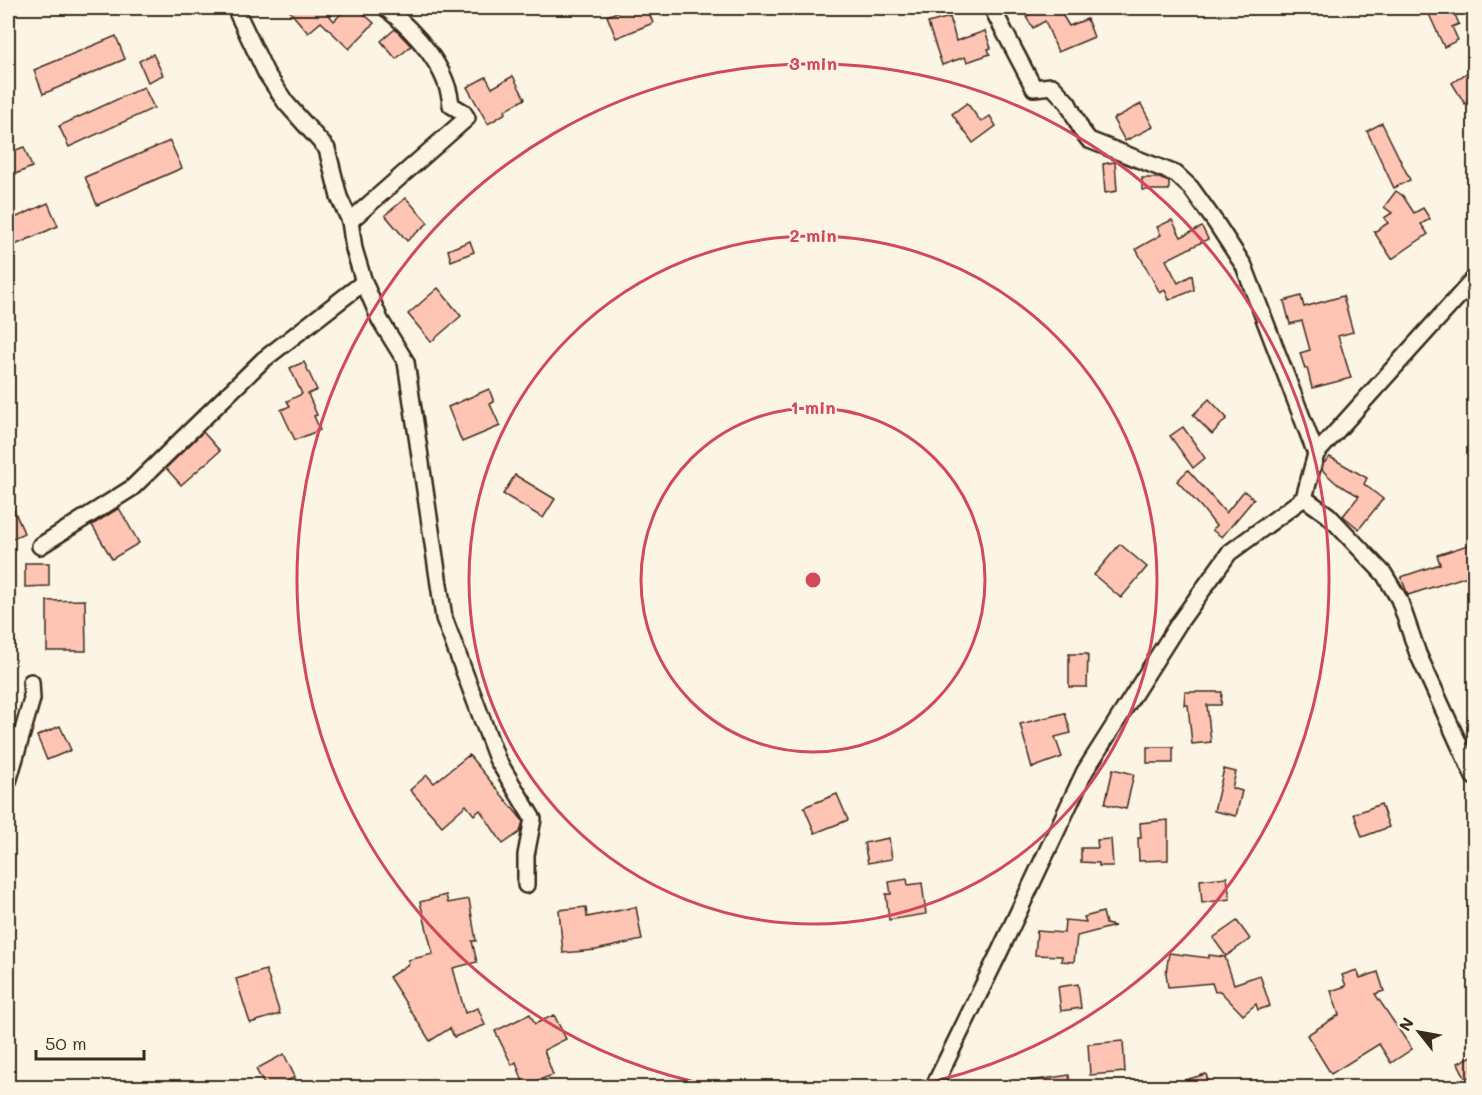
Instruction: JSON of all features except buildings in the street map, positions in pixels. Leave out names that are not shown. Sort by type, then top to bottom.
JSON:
[{"type":"street","points":[[350,221],[467,118],[463,112],[451,105],[450,94],[432,54],[399,18],[386,8]]},
{"type":"street","points":[[992,8],[1034,88],[1052,86],[1068,104],[1089,140],[1176,174],[1191,188],[1244,266],[1316,454]]},
{"type":"street","points":[[241,10],[266,73],[286,103],[327,149],[339,197],[350,221],[354,249],[364,282],[380,320],[406,362],[444,618],[497,759],[533,819],[526,855],[526,885]]},
{"type":"street","points":[[933,1088],[1084,771],[1179,623],[1228,553],[1304,498],[1316,454],[1474,279]]},
{"type":"street","points":[[40,546],[132,488],[263,360],[364,282]]},
{"type":"street","points":[[1304,498],[1328,515],[1384,574],[1399,599],[1418,654],[1474,777]]},
{"type":"street","points":[[8,782],[32,699],[32,682]]}]
